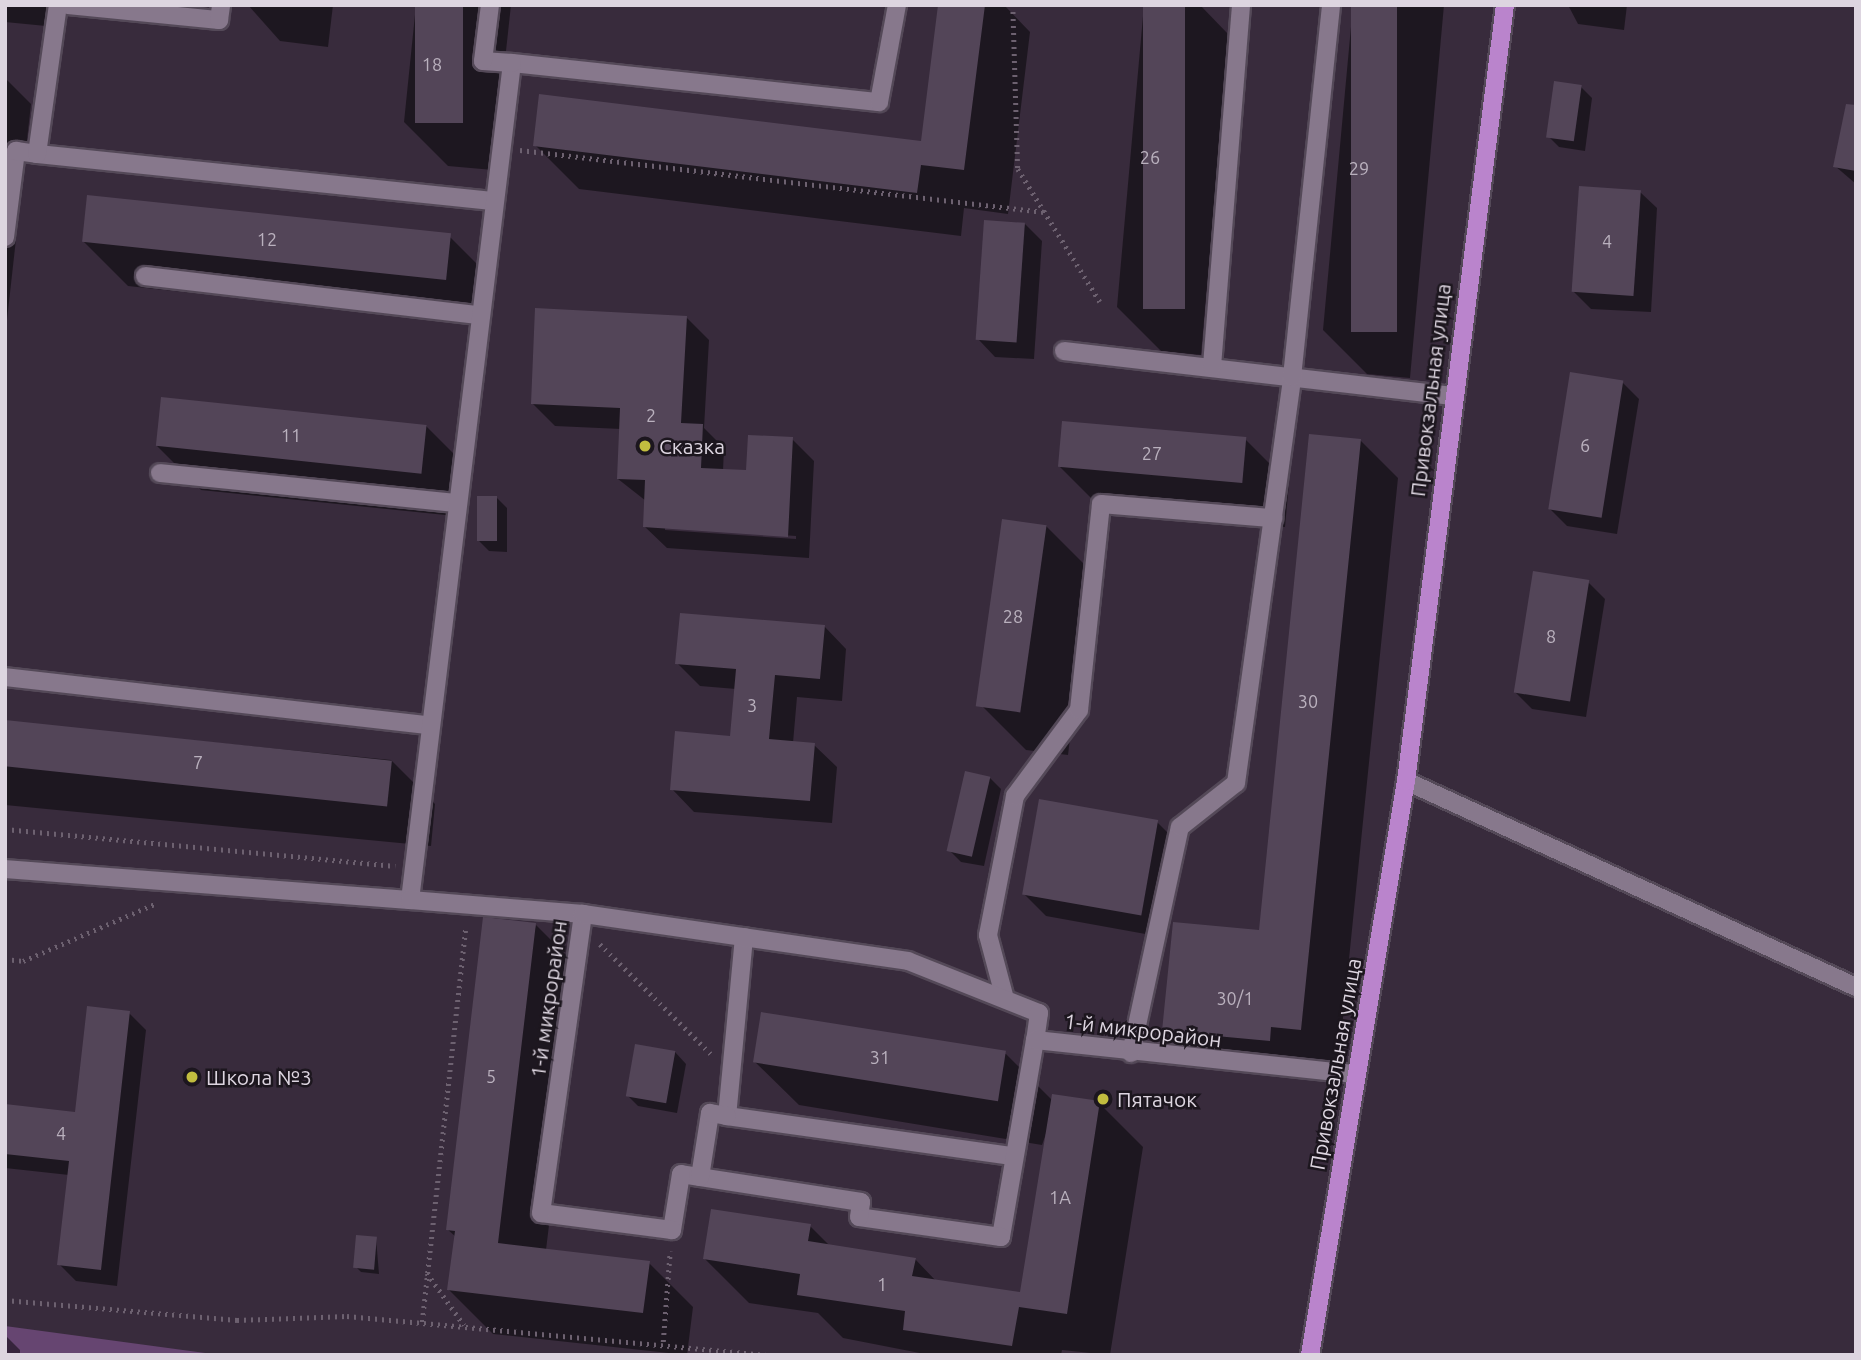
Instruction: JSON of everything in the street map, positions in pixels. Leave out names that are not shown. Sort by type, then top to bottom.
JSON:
[{"type":"main road","name":"Привокзальная улица","points":[[1310,1355],[1406,781],[1452,396],[1505,5]]},
{"type":"street","points":[[37,154],[58,5]]},
{"type":"street","points":[[68,5],[219,20],[221,5]]},
{"type":"street","points":[[490,5],[483,61],[879,102],[897,5]]},
{"type":"street","points":[[1212,366],[1241,5]]},
{"type":"street","points":[[1131,1053],[1180,827],[1236,783],[1292,377],[1331,5]]},
{"type":"street","points":[[410,900],[491,201],[512,63]]},
{"type":"street","points":[[5,237],[16,151],[491,201]]},
{"type":"street","points":[[145,276],[478,315]]},
{"type":"street","points":[[1064,351],[1212,366],[1452,396]]},
{"type":"street","points":[[160,473],[456,503]]},
{"type":"street","points":[[1005,999],[988,935],[1015,796],[1079,710],[1101,504],[1273,518]]},
{"type":"street","points":[[5,677],[429,725]]},
{"type":"street","points":[[1406,781],[1856,987]]},
{"type":"street","points":[[5,869],[468,904],[582,920]]},
{"type":"street","name":"1-й микрорайон","points":[[672,1230],[541,1213],[582,920],[744,937],[908,961],[1039,1013],[1035,1040],[1131,1053],[1355,1074]]},
{"type":"street","points":[[727,1116],[744,937]]},
{"type":"street","points":[[672,1230],[681,1174],[861,1202],[859,1217],[1001,1237],[1012,1156],[1035,1040]]},
{"type":"street","points":[[700,1177],[710,1113],[1012,1156]]},
{"type":"path","points":[[1013,5],[1018,169],[1100,302]]},
{"type":"path","points":[[498,148],[1044,212]]},
{"type":"path","points":[[5,829],[414,867]]},
{"type":"path","points":[[5,959],[23,961],[162,900]]},
{"type":"path","points":[[422,1322],[468,904]]},
{"type":"path","points":[[582,920],[731,1074]]},
{"type":"path","points":[[663,1342],[672,1230]]},
{"type":"path","points":[[427,1273],[464,1326]]},
{"type":"path","points":[[5,1300],[237,1320],[347,1316],[663,1342],[766,1355]]},
{"type":"shaded area","points":[[5,1326],[220,1355],[5,1355]]},
{"type":"building","points":[[415,5],[463,5],[463,123],[415,123]]},
{"type":"building","points":[[938,5],[985,5],[964,170],[921,165],[917,193],[533,146],[539,94],[921,141]]},
{"type":"building","points":[[1143,5],[1185,5],[1185,309],[1143,309]]},
{"type":"building","points":[[1351,5],[1397,5],[1397,332],[1351,332]]},
{"type":"building","points":[[1554,81],[1582,85],[1574,141],[1546,137]]},
{"type":"building","points":[[1846,104],[1856,105],[1856,171],[1833,167]]},
{"type":"building","points":[[1579,186],[1641,190],[1633,296],[1572,292]]},
{"type":"building","points":[[87,195],[451,233],[446,280],[82,242]]},
{"type":"building","points":[[984,220],[1025,223],[1017,343],[976,340]]},
{"type":"building","points":[[535,308],[687,316],[681,423],[703,424],[701,468],[746,470],[748,435],[793,437],[788,537],[643,527],[645,480],[617,479],[620,408],[531,404]]},
{"type":"building","points":[[1570,372],[1623,380],[1602,518],[1548,509]]},
{"type":"building","points":[[161,397],[427,425],[421,474],[156,446]]},
{"type":"building","points":[[1062,421],[1246,437],[1242,483],[1058,467]]},
{"type":"building","points":[[1309,434],[1361,439],[1301,1030],[1271,1027],[1270,1041],[1162,1031],[1173,922],[1259,930]]},
{"type":"building","points":[[477,496],[497,496],[497,541],[477,541]]},
{"type":"building","points":[[1002,519],[1047,525],[1020,712],[976,706]]},
{"type":"building","points":[[1533,571],[1589,580],[1570,701],[1514,692]]},
{"type":"building","points":[[680,613],[825,625],[820,679],[775,675],[769,739],[815,743],[810,801],[670,790],[675,731],[730,736],[736,669],[675,664]]},
{"type":"building","points":[[5,720],[392,761],[387,806],[5,766]]},
{"type":"building","points":[[965,771],[990,777],[972,857],[947,851]]},
{"type":"building","points":[[1039,799],[1158,820],[1141,916],[1022,895]]},
{"type":"building","points":[[483,917],[536,923],[498,1243],[650,1261],[643,1313],[447,1290],[455,1231],[446,1230]]},
{"type":"building","points":[[87,1006],[130,1011],[101,1270],[57,1265],[69,1161],[5,1154],[5,1104],[75,1112]]},
{"type":"building","points":[[761,1012],[1006,1051],[998,1101],[753,1062]]},
{"type":"building","points":[[635,1044],[675,1051],[666,1103],[626,1096]]},
{"type":"building","points":[[1052,1094],[1100,1101],[1067,1314],[1019,1307],[1012,1346],[903,1330],[905,1311],[797,1295],[800,1274],[703,1259],[711,1209],[811,1224],[808,1241],[916,1258],[912,1276],[1020,1292]]},
{"type":"building","points":[[356,1235],[377,1237],[374,1270],[353,1268]]},
{"type":"place","name":"Сказка","points":[[645,446]]},
{"type":"place","name":"Школа №3","points":[[192,1077]]},
{"type":"place","name":"Пятачок","points":[[1103,1099]]}]
